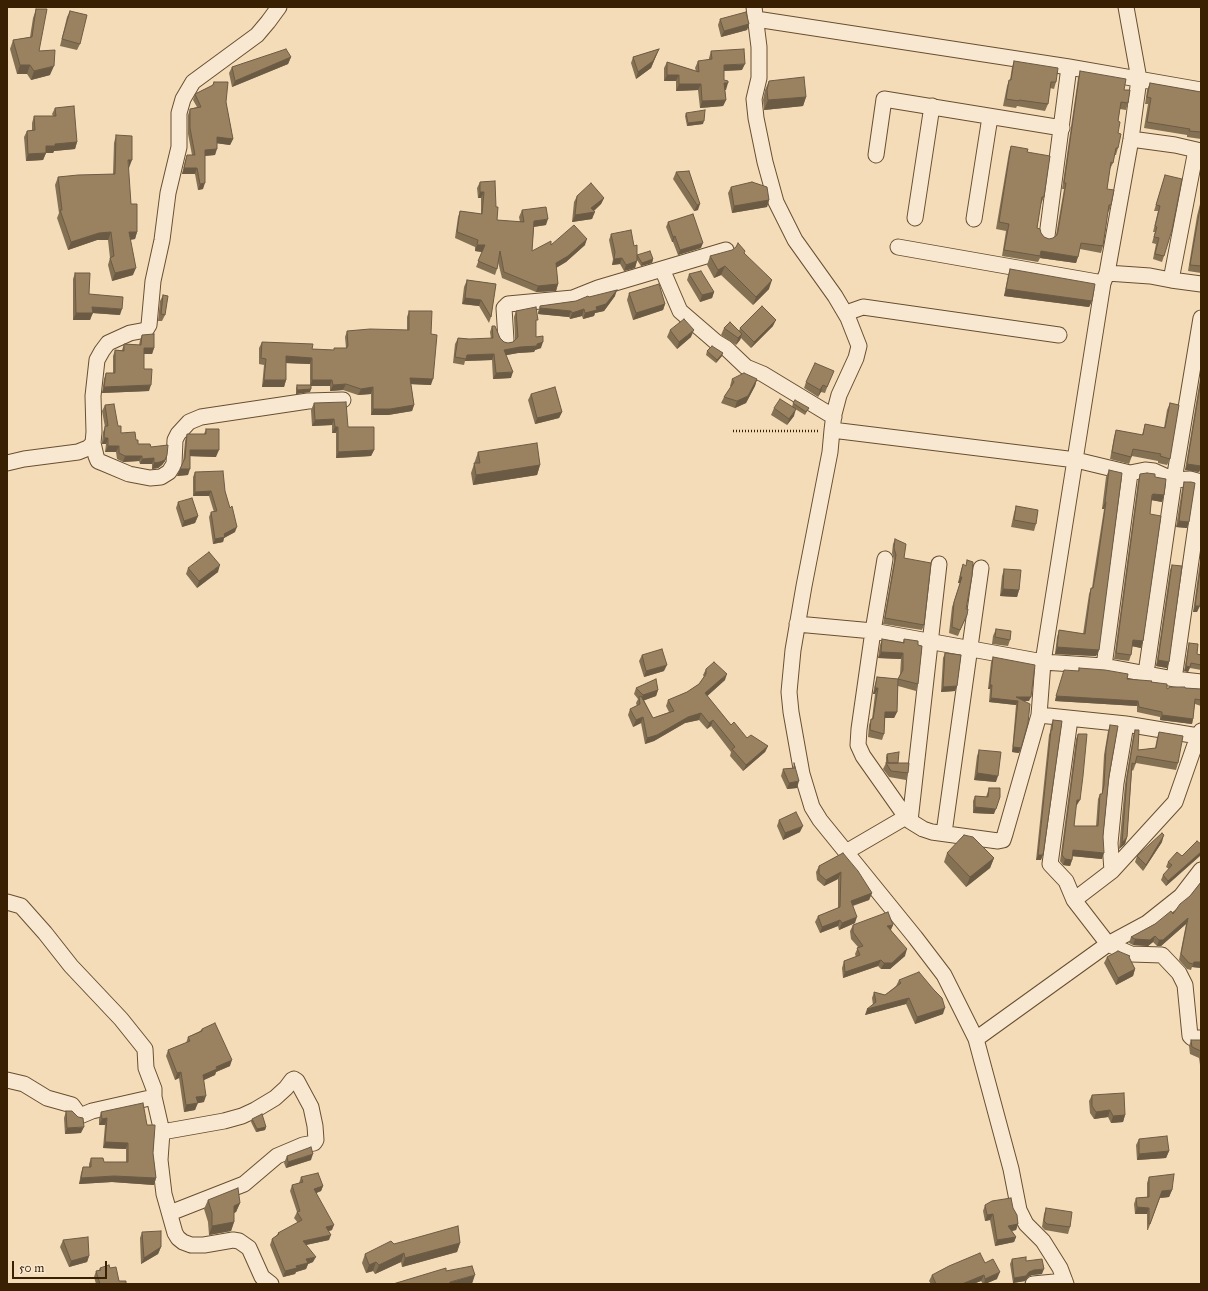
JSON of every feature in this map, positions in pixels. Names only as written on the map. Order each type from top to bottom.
[{"type":"street","points":[[279,7],[257,34],[193,82],[183,99],[179,113],[179,147],[168,193],[162,240],[153,281],[149,325],[146,330],[120,337],[108,344],[97,360],[93,396],[94,432],[92,444],[98,461],[129,474],[150,478],[161,477],[169,472],[174,464],[175,440],[178,434],[189,422],[201,417],[308,401],[343,400]]},
{"type":"street","points":[[884,559],[872,631],[858,745],[863,756],[908,819],[932,832],[998,841],[1003,840],[1039,715],[1043,662],[1105,278],[1131,138],[1139,79],[1126,7]]},
{"type":"street","points":[[1033,1284],[1065,1282],[1060,1268],[1043,1241],[1026,1224],[1019,1210],[1011,1169],[976,1039],[944,975],[820,820],[812,807],[802,774],[792,723],[789,692],[793,650],[830,452],[833,424],[839,395],[860,346],[846,314],[795,240],[776,202],[765,162],[754,100],[759,78],[759,47],[755,13],[1201,90]]},
{"type":"street","points":[[1047,236],[1069,67]]},
{"type":"street","points":[[876,155],[884,99],[1062,128]]},
{"type":"street","points":[[915,218],[932,106]]},
{"type":"street","points":[[974,218],[990,117]]},
{"type":"street","points":[[1131,138],[1176,145],[1199,151],[1171,280]]},
{"type":"street","points":[[898,247],[1105,278],[1150,276],[1201,284]]},
{"type":"street","points":[[506,340],[504,308],[508,304],[572,298],[598,288],[726,250]]},
{"type":"street","points":[[662,269],[680,311],[716,342],[726,348],[746,367],[763,374],[833,424],[1076,460],[1130,473],[1145,470],[1154,471],[1174,480],[1190,479],[1201,482]]},
{"type":"street","points":[[846,314],[863,306],[1059,335]]},
{"type":"street","points":[[1146,673],[1174,480],[1201,318]]},
{"type":"street","points":[[7,463],[24,459],[78,452],[88,448],[92,444]]},
{"type":"street","points":[[1104,666],[1130,473]]},
{"type":"street","points":[[1174,679],[1201,491]]},
{"type":"street","points":[[908,819],[931,641],[939,564]]},
{"type":"street","points":[[944,833],[981,568]]},
{"type":"street","points":[[798,624],[872,631],[1043,662],[1104,666],[1174,679],[1201,682]]},
{"type":"street","points":[[1039,715],[1126,724],[1199,734],[1175,802],[1112,871],[1074,900]]},
{"type":"street","points":[[1070,719],[1050,864],[1066,881],[1074,900],[1108,944],[1131,954],[1158,954],[1164,957],[1179,973],[1184,985],[1190,1036],[1192,1038],[1201,1038]]},
{"type":"street","points":[[1112,871],[1110,842],[1116,783],[1126,724]]},
{"type":"street","points":[[846,852],[908,819]]},
{"type":"street","points":[[976,1039],[1108,944],[1147,923],[1181,896],[1201,870]]},
{"type":"street","points":[[7,902],[21,906],[71,966],[121,1019],[145,1049],[146,1068],[154,1089],[154,1097],[162,1132],[160,1160],[164,1194],[175,1233],[178,1238],[183,1242],[204,1245],[239,1240],[249,1248],[262,1277],[271,1284]]},
{"type":"street","points":[[162,1132],[224,1121],[242,1116],[275,1098],[294,1079],[297,1081],[311,1107],[315,1126],[316,1140],[314,1143],[303,1144],[277,1156],[244,1184],[170,1213]]},
{"type":"street","points":[[7,1080],[24,1084],[47,1098],[72,1106],[80,1116],[92,1111],[154,1097]]},
{"type":"path","points":[[733,431],[810,432],[833,424]]},
{"type":"building","points":[[36,9],[47,9],[39,51],[55,50],[54,66],[34,71],[30,65],[20,65],[13,40],[32,37]]},
{"type":"building","points":[[70,11],[87,15],[80,44],[62,39]]},
{"type":"building","points":[[746,12],[749,24],[724,31],[720,19]]},
{"type":"building","points":[[286,49],[291,57],[235,81],[232,67]]},
{"type":"building","points":[[659,49],[653,61],[638,72],[633,57]]},
{"type":"building","points":[[744,49],[745,64],[724,65],[724,80],[728,81],[728,83],[724,83],[726,100],[702,101],[701,84],[679,84],[679,75],[667,75],[667,62],[699,72],[698,61],[712,59],[711,51]]},
{"type":"building","points":[[1014,61],[1058,68],[1056,82],[1051,82],[1048,104],[1006,99]]},
{"type":"building","points":[[1080,71],[1126,79],[1124,90],[1130,90],[1128,103],[1121,102],[1118,133],[1121,134],[1113,163],[1111,162],[1107,189],[1114,190],[1111,205],[1109,205],[1103,246],[1081,243],[1078,257],[1041,251],[1040,256],[1004,250],[1009,224],[999,222],[1011,146],[1028,149],[1027,152],[1050,156],[1044,197],[1042,197],[1037,228],[1040,229],[1044,237],[1049,239],[1057,235],[1066,183],[1064,183]]},
{"type":"building","points":[[804,77],[806,97],[768,100],[767,90],[769,81]]},
{"type":"building","points":[[214,82],[228,82],[226,102],[233,139],[217,137],[217,149],[205,150],[205,183],[200,184],[197,168],[184,168],[187,155],[195,155],[190,128],[190,109],[201,107],[195,94],[213,85]]},
{"type":"building","points":[[1150,83],[1201,92],[1201,132],[1189,131],[1190,129],[1147,122],[1151,98],[1147,97]]},
{"type":"building","points":[[74,106],[77,142],[46,146],[46,153],[28,154],[27,131],[35,130],[34,116],[56,116],[55,108]]},
{"type":"building","points":[[705,110],[704,121],[688,123],[686,113]]},
{"type":"building","points":[[116,135],[132,136],[132,160],[128,160],[131,204],[137,204],[137,232],[129,232],[136,268],[115,273],[110,258],[114,256],[111,232],[99,233],[71,242],[60,210],[62,210],[58,177],[115,174]]},
{"type":"building","points":[[689,171],[700,204],[697,205],[676,172]]},
{"type":"building","points":[[1165,175],[1182,179],[1172,230],[1164,256],[1155,254],[1159,238],[1154,237],[1160,206],[1156,205]]},
{"type":"building","points":[[495,181],[496,207],[498,207],[497,220],[524,222],[522,210],[546,207],[548,219],[534,221],[532,251],[551,241],[551,245],[574,225],[587,239],[568,256],[556,263],[558,284],[538,286],[504,272],[500,251],[497,269],[478,261],[485,245],[477,245],[478,240],[457,232],[460,211],[482,214],[484,192],[480,192],[480,182]]},
{"type":"building","points":[[752,182],[767,187],[769,200],[734,206],[731,187]]},
{"type":"building","points":[[591,183],[604,198],[591,208],[595,212],[575,215],[577,196]]},
{"type":"building","points":[[1201,203],[1201,266],[1190,265]]},
{"type":"building","points":[[693,214],[703,243],[680,250],[675,236],[673,237],[668,222]]},
{"type":"building","points":[[631,230],[634,246],[637,245],[637,261],[626,265],[622,258],[614,259],[615,252],[611,234]]},
{"type":"building","points":[[738,243],[745,251],[744,253],[772,280],[756,297],[725,266],[718,270],[710,256],[732,250]]},
{"type":"building","points":[[650,251],[653,259],[642,263],[637,255]]},
{"type":"building","points":[[1010,269],[1095,284],[1092,301],[1006,289]]},
{"type":"building","points":[[701,271],[714,292],[702,295],[689,274]]},
{"type":"building","points":[[75,273],[90,273],[89,294],[123,297],[122,309],[92,307],[93,313],[76,313]]},
{"type":"building","points":[[467,280],[496,284],[491,317],[481,300],[465,298]]},
{"type":"building","points":[[659,284],[665,304],[636,313],[629,293]]},
{"type":"building","points":[[617,290],[606,304],[596,307],[597,310],[585,313],[584,309],[572,313],[571,311],[540,308],[540,306],[576,301],[588,296]]},
{"type":"building","points":[[163,295],[168,296],[165,315],[161,314]]},
{"type":"building","points":[[762,306],[776,320],[754,342],[740,328]]},
{"type":"building","points":[[536,307],[538,320],[536,320],[536,337],[543,336],[543,342],[537,344],[537,346],[504,350],[513,372],[496,373],[494,354],[467,355],[466,359],[455,357],[458,338],[493,338],[492,326],[495,326],[500,338],[504,342],[513,342],[518,337],[516,311]]},
{"type":"building","points":[[409,311],[432,311],[431,334],[437,335],[433,379],[410,378],[414,405],[390,409],[373,409],[373,387],[361,389],[346,384],[333,385],[332,380],[312,380],[312,358],[286,356],[286,380],[264,380],[266,359],[261,358],[262,342],[313,344],[312,349],[334,350],[334,348],[347,348],[347,331],[370,329],[409,330]]},
{"type":"building","points":[[684,319],[694,330],[679,342],[670,330]]},
{"type":"building","points":[[730,322],[742,334],[738,338],[724,328]]},
{"type":"building","points":[[154,334],[154,348],[144,348],[144,369],[152,369],[151,385],[104,387],[106,373],[115,373],[115,350],[124,351],[124,344],[141,345],[142,335]]},
{"type":"building","points":[[712,346],[723,353],[717,360],[707,351]]},
{"type":"building","points":[[815,363],[834,371],[827,387],[823,385],[820,390],[806,382]]},
{"type":"building","points":[[744,373],[757,379],[748,396],[737,401],[724,397],[734,382],[732,379]]},
{"type":"building","points":[[1201,380],[1201,466],[1187,464]]},
{"type":"building","points":[[297,385],[311,385],[311,389],[297,390]]},
{"type":"building","points":[[555,387],[562,412],[537,418],[531,394]]},
{"type":"building","points":[[780,399],[796,409],[789,419],[774,408]]},
{"type":"building","points":[[795,400],[809,408],[806,412],[793,403]]},
{"type":"building","points":[[346,402],[348,427],[374,427],[374,450],[338,452],[338,427],[335,427],[334,419],[315,420],[314,403]]},
{"type":"building","points":[[1170,403],[1179,405],[1170,459],[1160,456],[1161,454],[1133,449],[1131,457],[1112,452],[1116,430],[1143,435],[1145,424],[1165,428]]},
{"type":"building","points":[[114,404],[118,426],[121,426],[121,433],[135,432],[138,444],[150,444],[151,447],[168,445],[165,460],[154,463],[154,458],[142,459],[142,456],[125,456],[119,453],[119,446],[108,446],[108,438],[104,437],[105,426],[108,426],[105,405]]},
{"type":"building","points":[[206,429],[219,429],[219,450],[190,450],[190,469],[180,469],[185,458],[187,434],[206,434]]},
{"type":"building","points":[[537,443],[540,465],[476,475],[474,463],[480,463],[478,452]]},
{"type":"building","points":[[1109,470],[1122,473],[1099,650],[1057,647],[1059,630],[1085,634],[1091,588],[1093,588],[1097,566]]},
{"type":"building","points":[[223,471],[225,491],[230,508],[232,506],[237,527],[224,534],[225,537],[215,539],[211,512],[217,511],[211,491],[195,492],[195,472]]},
{"type":"building","points":[[1140,474],[1155,474],[1155,477],[1166,479],[1164,495],[1152,495],[1150,514],[1161,516],[1143,641],[1133,640],[1131,655],[1116,653]]},
{"type":"building","points":[[1184,482],[1195,483],[1189,522],[1179,521]]},
{"type":"building","points":[[192,498],[198,516],[184,521],[178,502]]},
{"type":"building","points":[[1016,506],[1038,510],[1036,524],[1014,520]]},
{"type":"building","points":[[895,539],[906,544],[904,558],[931,563],[924,625],[885,618],[896,555],[894,548]]},
{"type":"building","points":[[209,552],[220,565],[199,581],[188,568]]},
{"type":"building","points":[[967,560],[973,562],[972,576],[966,609],[968,609],[967,615],[960,630],[952,627],[954,602],[962,577],[960,577],[963,564],[966,566]]},
{"type":"building","points":[[1201,564],[1200,606],[1195,606]]},
{"type":"building","points":[[1172,565],[1182,566],[1169,662],[1158,660]]},
{"type":"building","points":[[1004,569],[1021,570],[1019,590],[1003,589]]},
{"type":"building","points":[[996,629],[1011,631],[1010,640],[995,637]]},
{"type":"building","points":[[882,639],[904,643],[904,639],[918,641],[918,645],[922,646],[918,684],[898,679],[903,670],[903,653],[881,652]]},
{"type":"building","points":[[1189,643],[1198,644],[1197,654],[1201,655],[1201,665],[1191,663],[1190,667],[1186,666]]},
{"type":"building","points":[[662,649],[667,665],[646,671],[642,655]]},
{"type":"building","points":[[945,653],[961,655],[957,686],[943,687]]},
{"type":"building","points":[[993,657],[1035,665],[1031,697],[1016,697],[1030,704],[1028,723],[1021,748],[1013,747],[1018,701],[991,698],[992,685],[990,685]]},
{"type":"building","points":[[714,662],[727,674],[705,693],[731,725],[734,722],[747,738],[751,735],[768,746],[746,765],[732,749],[735,747],[713,720],[709,723],[701,713],[688,717],[657,735],[647,738],[643,717],[636,720],[630,709],[640,704],[639,697],[641,696],[653,718],[674,711],[668,700],[687,692],[699,684],[706,674],[706,669]]},
{"type":"building","points":[[1079,668],[1128,674],[1127,679],[1167,684],[1167,689],[1169,687],[1185,687],[1201,689],[1201,700],[1195,699],[1193,719],[1162,715],[1162,712],[1139,707],[1138,701],[1056,696],[1064,670],[1079,671]]},
{"type":"building","points":[[877,677],[898,679],[897,712],[885,712],[884,734],[870,730],[878,688],[875,688]]},
{"type":"building","points":[[656,679],[658,690],[643,695],[636,688]]},
{"type":"building","points":[[1053,720],[1062,721],[1043,855],[1038,855],[1051,730]]},
{"type":"building","points":[[1110,725],[1118,726],[1109,776],[1103,836],[1104,853],[1073,850],[1072,860],[1065,859],[1062,855],[1078,734],[1087,734],[1080,800],[1077,800],[1074,826],[1098,826],[1100,794],[1102,794],[1104,785],[1106,749]]},
{"type":"building","points":[[1135,730],[1139,730],[1138,750],[1156,748],[1159,732],[1183,736],[1178,763],[1137,756],[1135,764],[1132,763],[1127,837],[1122,843],[1127,778]]},
{"type":"building","points":[[979,750],[1001,752],[998,776],[977,773]]},
{"type":"building","points":[[899,752],[898,763],[888,763],[887,754]]},
{"type":"building","points":[[794,763],[799,781],[789,783],[783,769],[795,768]]},
{"type":"building","points":[[886,763],[909,763],[908,773],[891,771]]},
{"type":"building","points":[[989,788],[1000,788],[1000,797],[996,809],[975,807],[975,796],[988,797]]},
{"type":"building","points":[[796,812],[803,826],[785,833],[779,820]]},
{"type":"building","points":[[1162,833],[1164,835],[1146,865],[1137,856]]},
{"type":"building","points":[[964,835],[973,837],[994,858],[970,877],[947,853]]},
{"type":"building","points":[[1197,841],[1201,844],[1201,852],[1168,881],[1163,875],[1172,865],[1168,862],[1177,852],[1182,856]]},
{"type":"building","points":[[843,853],[858,871],[872,893],[851,901],[857,917],[842,923],[840,920],[822,927],[818,916],[840,907],[841,872],[826,880],[819,874],[819,866]]},
{"type":"building","points":[[1201,882],[1201,962],[1194,962],[1193,964],[1189,963],[1181,954],[1188,918],[1163,940],[1159,940],[1155,936],[1150,940],[1135,939],[1131,937],[1155,924],[1171,911],[1173,914],[1180,904],[1190,896]]},
{"type":"building","points":[[888,912],[893,925],[887,926],[907,949],[892,963],[884,963],[881,960],[845,972],[844,961],[860,955],[857,948],[863,946],[853,932],[853,925]]},
{"type":"building","points":[[1118,951],[1130,956],[1129,957],[1135,969],[1118,978],[1107,957]]},
{"type":"building","points":[[919,972],[942,998],[945,1008],[917,1017],[909,998],[867,1009],[876,1002],[874,992],[885,995],[901,983],[899,980]]},
{"type":"building","points":[[215,1023],[232,1060],[203,1075],[206,1096],[196,1097],[198,1103],[186,1105],[181,1072],[177,1073],[168,1050],[190,1041],[188,1037]]},
{"type":"building","points":[[1191,1040],[1201,1040],[1201,1051],[1192,1047]]},
{"type":"building","points":[[1124,1093],[1125,1115],[1113,1116],[1110,1110],[1096,1112],[1092,1106],[1092,1095]]},
{"type":"building","points":[[143,1103],[147,1125],[155,1125],[153,1153],[156,1178],[114,1176],[81,1178],[83,1167],[91,1167],[91,1158],[103,1158],[104,1162],[128,1162],[128,1143],[105,1142],[107,1118],[102,1119],[101,1112]]},
{"type":"building","points":[[66,1111],[72,1111],[78,1117],[83,1118],[84,1127],[67,1128]]},
{"type":"building","points":[[262,1114],[266,1127],[257,1129],[252,1119]]},
{"type":"building","points":[[1167,1136],[1169,1151],[1139,1154],[1139,1139]]},
{"type":"building","points":[[311,1147],[313,1154],[288,1162],[287,1156]]},
{"type":"building","points":[[318,1173],[323,1186],[314,1189],[334,1225],[326,1227],[331,1235],[303,1241],[316,1257],[306,1259],[308,1263],[285,1271],[272,1239],[279,1234],[278,1233],[302,1220],[297,1212],[300,1211],[292,1185],[303,1182],[301,1177]]},
{"type":"building","points":[[1174,1174],[1172,1190],[1162,1191],[1149,1224],[1149,1208],[1137,1207],[1136,1198],[1149,1197],[1149,1177]]},
{"type":"building","points":[[238,1188],[240,1203],[234,1206],[234,1222],[212,1226],[212,1213],[208,1200]]},
{"type":"building","points":[[1011,1198],[1013,1208],[1017,1215],[1018,1224],[1008,1226],[1016,1237],[997,1240],[993,1214],[987,1215],[985,1205],[992,1201]]},
{"type":"building","points":[[1046,1208],[1072,1212],[1070,1227],[1047,1224],[1044,1221]]},
{"type":"building","points":[[458,1226],[460,1243],[405,1258],[404,1253],[379,1265],[376,1262],[369,1265],[365,1254],[391,1241],[394,1244]]},
{"type":"building","points":[[161,1231],[161,1247],[144,1258],[142,1232]]},
{"type":"building","points":[[88,1237],[89,1256],[71,1261],[63,1240]]},
{"type":"building","points":[[980,1253],[985,1263],[993,1259],[1000,1272],[985,1279],[984,1275],[962,1284],[936,1284],[932,1275]]},
{"type":"building","points":[[1026,1257],[1026,1261],[1042,1259],[1044,1269],[1034,1270],[1029,1272],[1026,1276],[1014,1278],[1012,1259]]},
{"type":"building","points":[[109,1265],[110,1268],[116,1267],[119,1281],[126,1281],[126,1284],[100,1284],[96,1271]]},
{"type":"building","points":[[472,1266],[475,1275],[450,1282],[448,1284],[393,1284],[446,1268],[446,1271]]}]
